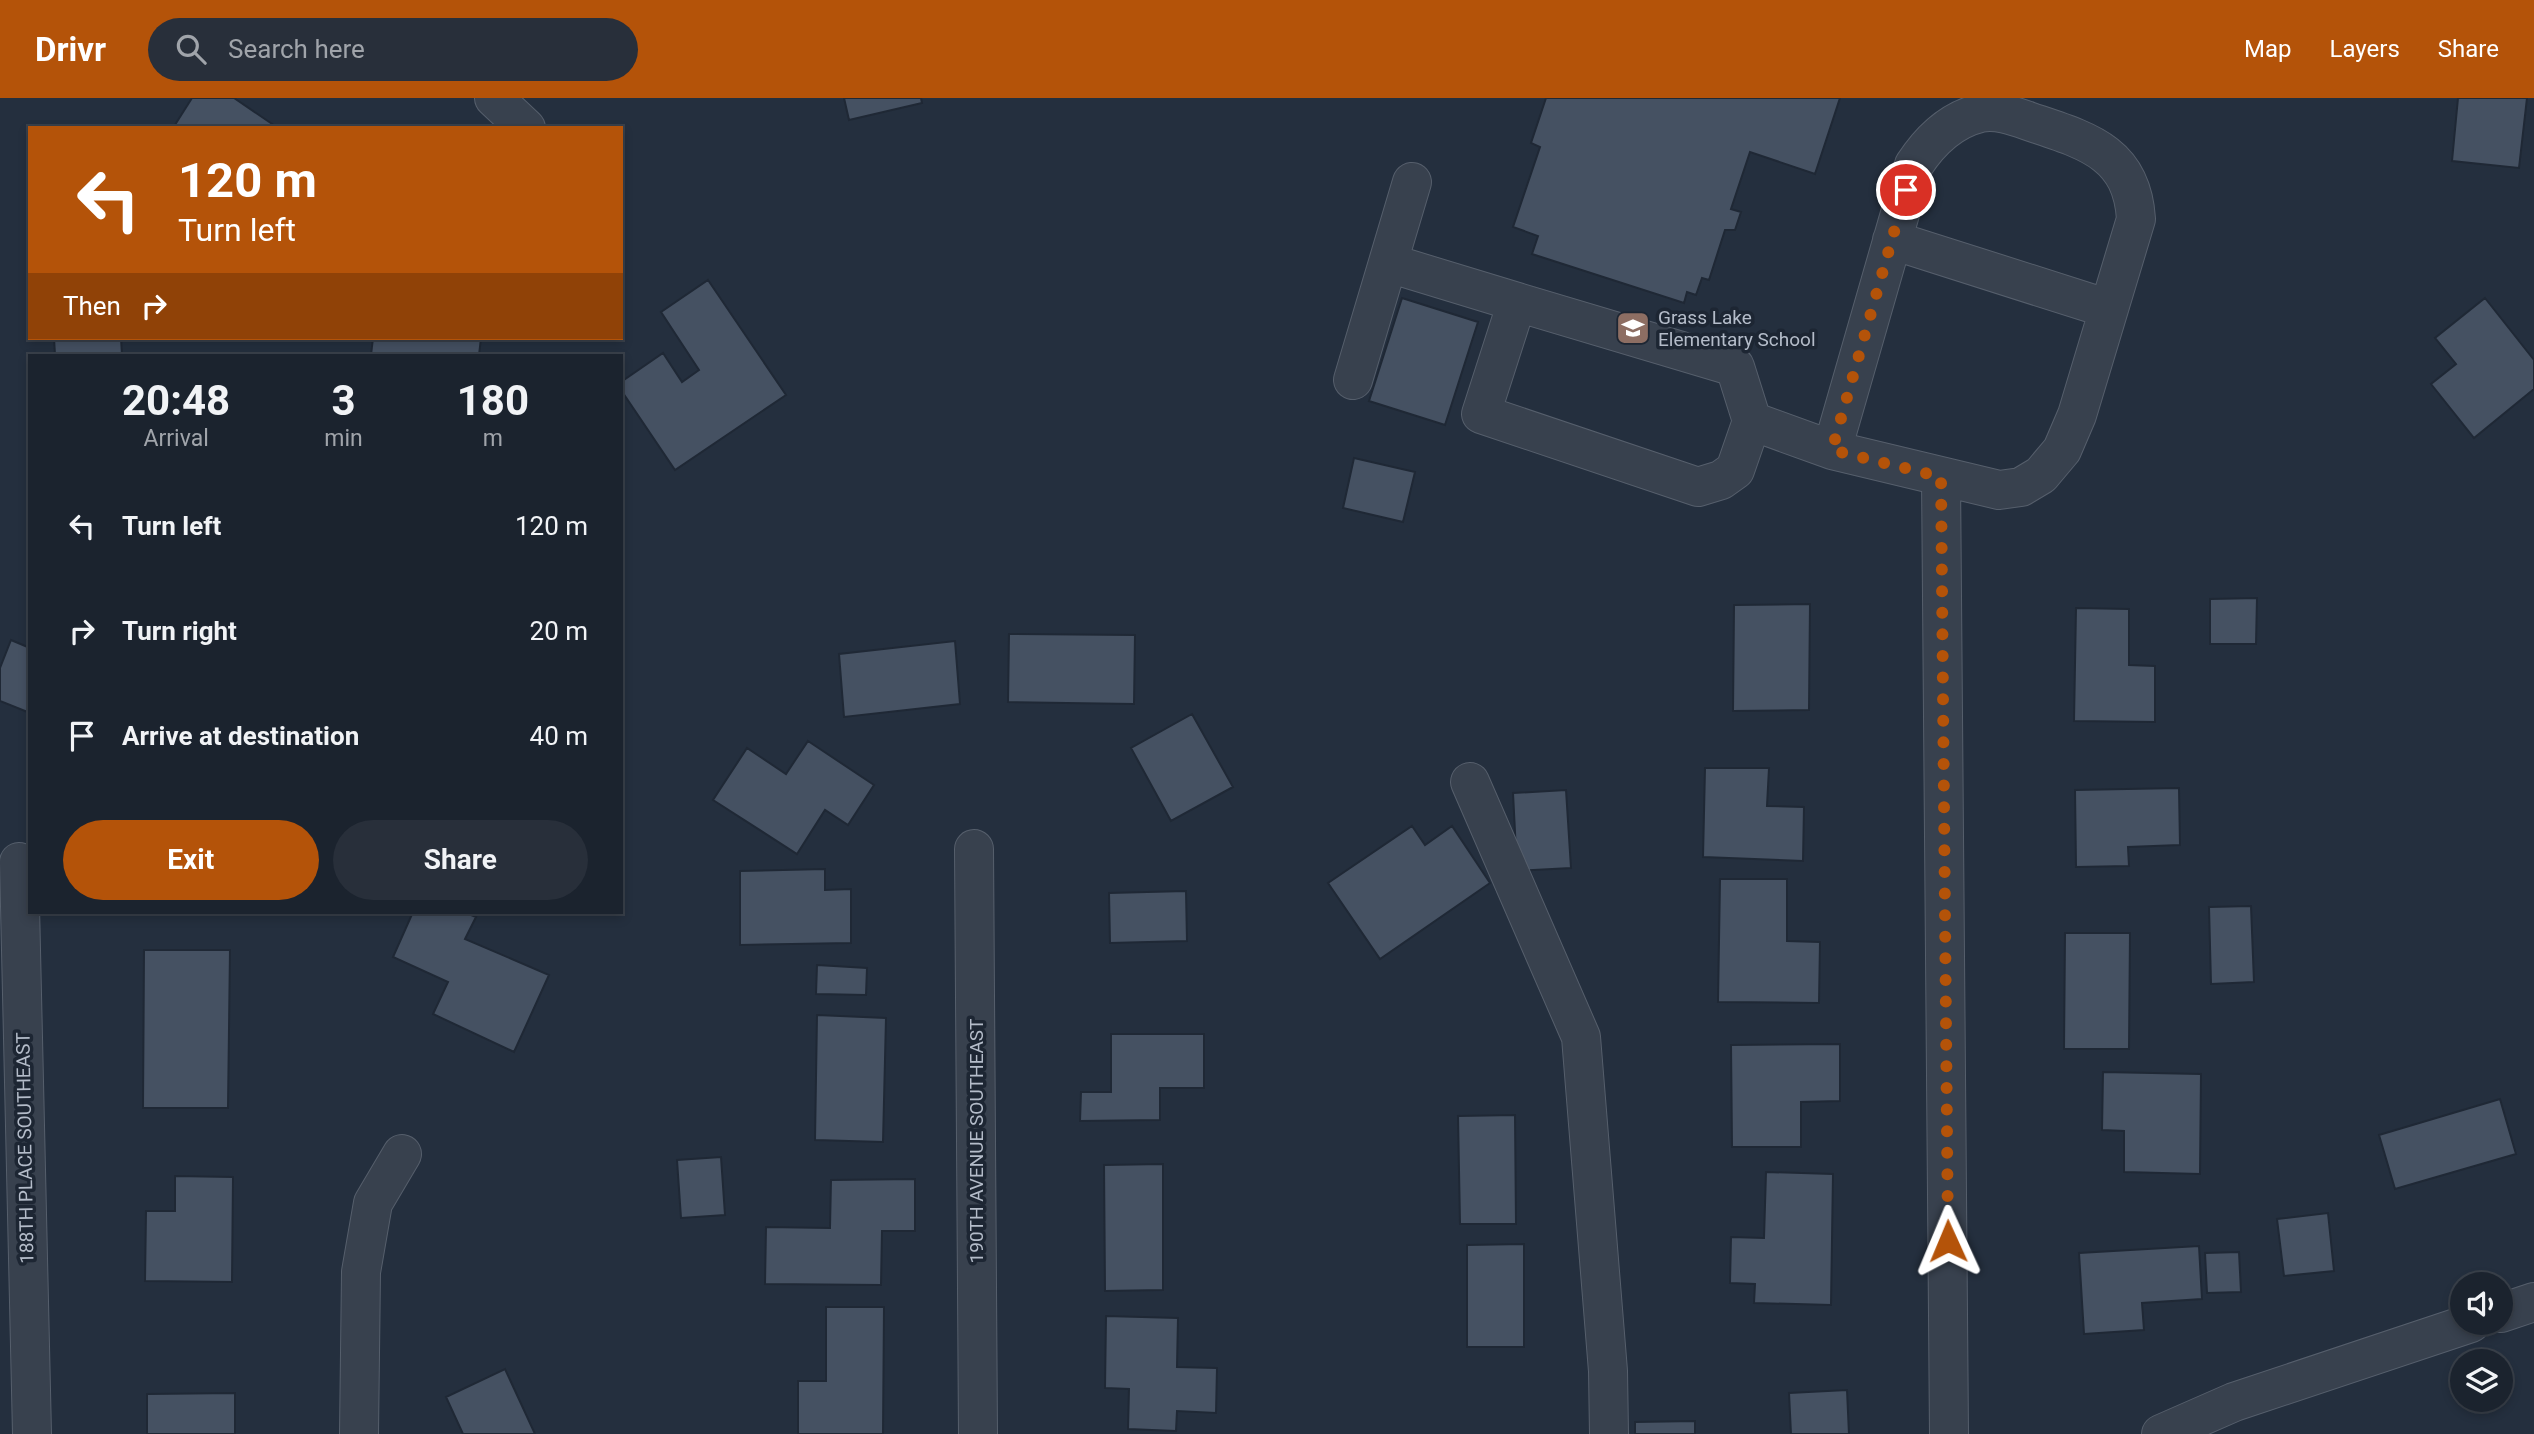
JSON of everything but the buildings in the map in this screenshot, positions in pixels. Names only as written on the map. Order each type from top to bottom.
[{"type":"street","points":[[494,98],[524,126]]},
{"type":"street","points":[[1752,421],[1832,450],[1999,490],[2021,488],[2041,475],[2062,450],[2077,415],[2136,219],[2134,196],[2121,169],[2100,148],[2007,113],[1980,113],[1950,126],[1925,148],[1914,165],[1832,450]]},
{"type":"street","points":[[1353,380],[1412,182]]},
{"type":"street","points":[[1892,240],[2109,309]]},
{"type":"street","points":[[1389,263],[1735,367],[1752,421],[1735,470],[1721,480],[1698,488],[1481,414],[1517,302]]},
{"type":"street","points":[[1941,477],[1949,1434]]},
{"type":"street","points":[[1471,782],[1581,1037],[1608,1371],[1609,1434]]},
{"type":"street","name":"190TH AVENUE SOUTHEAST","points":[[974,849],[978,1434]]},
{"type":"street","name":"188TH PLACE SOUTHEAST","points":[[19,862],[32,1434]]},
{"type":"street","points":[[359,1434],[361,1272],[373,1203],[402,1154]]},
{"type":"street","points":[[2513,1309],[2534,1302]]},
{"type":"street","points":[[2161,1434],[2235,1418],[2450,1331]]},
{"type":"place","name":"Grass Lake Elementary School","points":[[1633,328]]},
{"type":"route","points":[[1906,190],[1832,450],[1941,477],[1948,1241]]}]
